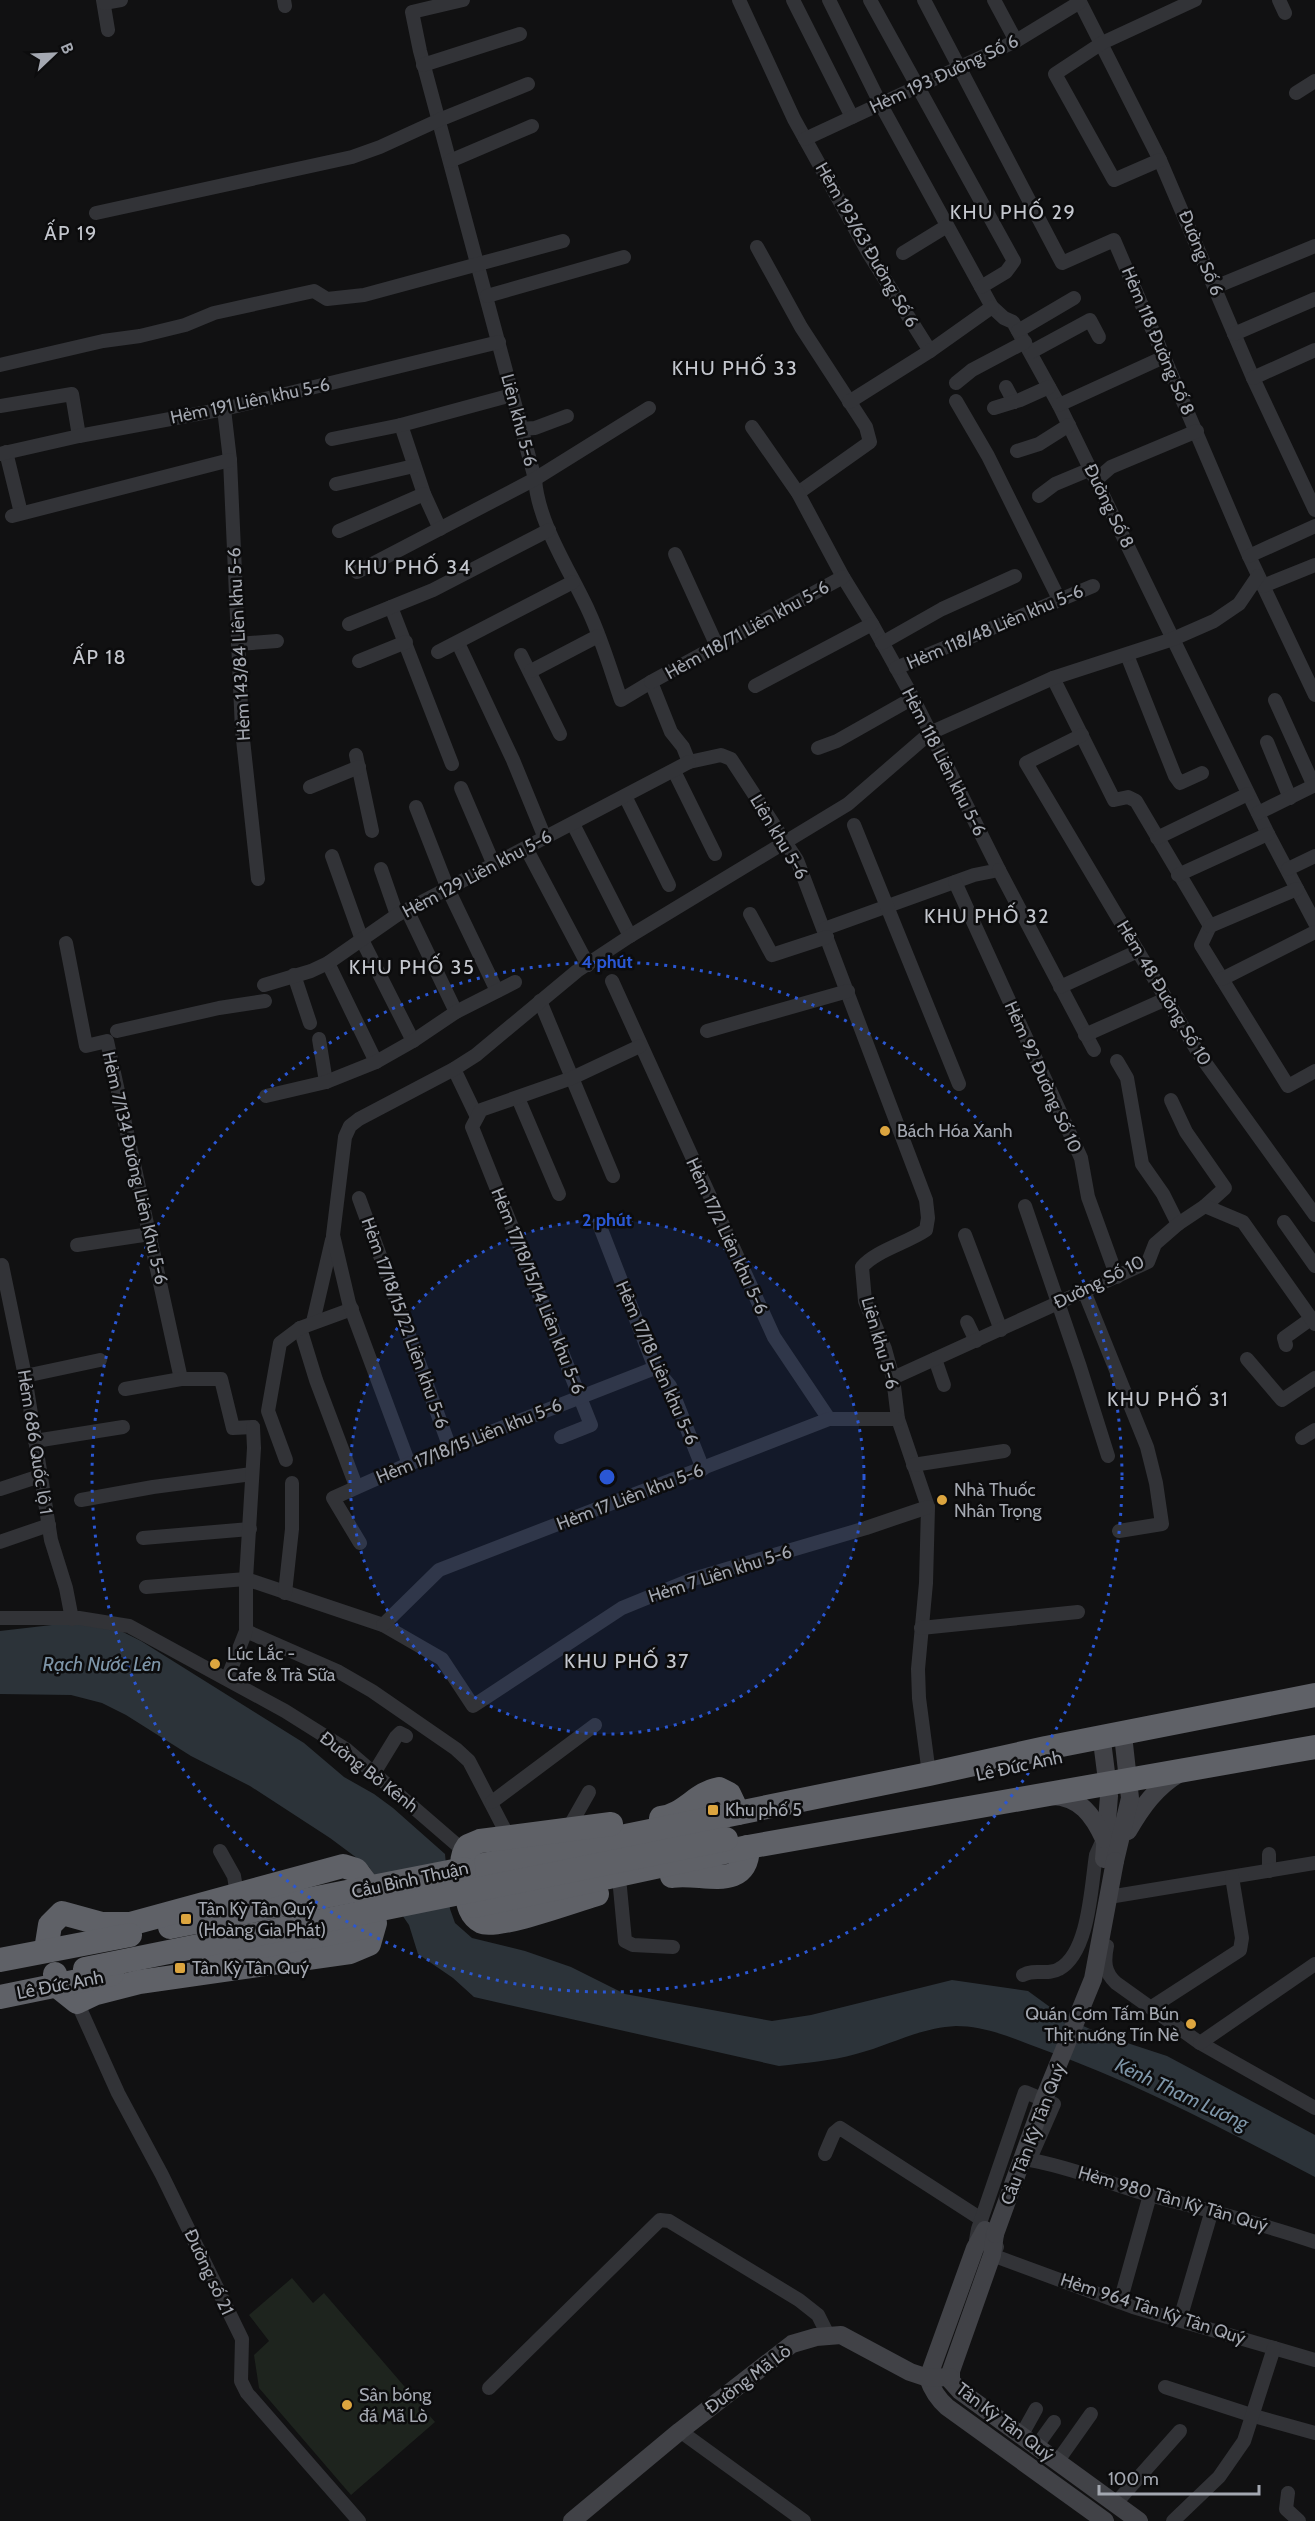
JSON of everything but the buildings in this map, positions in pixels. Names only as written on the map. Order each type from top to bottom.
[{"type":"highway","name":"Lê Đức Anh","points":[[734,1831],[1046,1748],[1315,1695]]},
{"type":"highway","name":"Lê Đức Anh","points":[[929,1779],[1315,1706]]},
{"type":"highway","name":"Lê Đức Anh","points":[[734,1831],[1038,1792],[1118,1777],[1315,1730]]},
{"type":"highway","name":"Lê Đức Anh","points":[[1118,1777],[1181,1772],[1315,1747]]},
{"type":"highway","points":[[718,1789],[729,1794],[734,1831],[745,1865],[736,1875],[723,1877],[676,1875],[620,1888],[502,1923],[484,1923],[474,1916],[468,1905],[462,1866],[464,1851],[472,1843],[508,1836],[668,1817],[682,1812],[704,1793],[718,1789]]},
{"type":"highway","name":"Cầu Bình Thuận","points":[[46,1950],[362,1889],[734,1831]]},
{"type":"highway","name":"Cầu Bình Thuận","points":[[121,1972],[370,1926],[734,1831]]},
{"type":"highway","name":"Cầu Bình Thuận","points":[[84,1962],[734,1831]]},
{"type":"highway","points":[[46,1950],[50,1925],[62,1913],[69,1913],[102,1924],[130,1924],[282,1884],[334,1867],[356,1870],[365,1882],[374,1915],[372,1939],[363,1948],[350,1952],[139,1982],[96,1993],[76,2002],[56,1980]]},
{"type":"highway","name":"Lê Đức Anh","points":[[0,1960],[46,1950]]},
{"type":"highway","name":"Lê Đức Anh","points":[[0,1970],[84,1962]]},
{"type":"highway","name":"Lê Đức Anh","points":[[0,1997],[56,1980],[84,1962]]},
{"type":"highway","name":"Lê Đức Anh","points":[[0,1983],[56,1980],[121,1972]]},
{"type":"main road","points":[[1112,1841],[1129,1803],[1118,1777],[1113,1746]]},
{"type":"main road","points":[[1112,1841],[1158,1788],[1181,1772]]},
{"type":"main road","points":[[1038,1792],[1075,1801],[1112,1841]]},
{"type":"main road","name":"Cầu Tân Kỳ Tân Quý","points":[[987,2228],[1034,2095],[1079,1985],[1112,1841]]},
{"type":"main road","name":"Tân Kỳ Tân Quý","points":[[987,2228],[975,2248],[928,2378],[933,2392],[947,2407],[1105,2521]]},
{"type":"main road","name":"Tân Kỳ Tân Quý","points":[[987,2228],[992,2255],[950,2378],[960,2391],[1139,2521]]},
{"type":"main road","name":"Đường Mã Lò","points":[[581,2519],[680,2431],[792,2344],[828,2335],[841,2335],[899,2366],[928,2378],[950,2378]]},
{"type":"street","points":[[108,30],[103,2],[121,0]]},
{"type":"street","name":"Liên khu 5-6","points":[[463,0],[412,12],[423,65],[535,479],[535,490],[549,530],[598,636],[621,700],[651,682]]},
{"type":"street","name":"Hẻm 193/63 Đường Số 6","points":[[739,0],[805,139],[869,254],[930,351]]},
{"type":"street","points":[[794,0],[852,117]]},
{"type":"street","name":"Đường Số 8","points":[[829,0],[881,105],[992,307],[1004,318],[1013,322],[1059,405],[1268,834],[1305,895],[1315,923]]},
{"type":"street","points":[[870,0],[1014,261],[1006,272],[981,287]]},
{"type":"street","points":[[924,0],[958,69]]},
{"type":"street","points":[[994,0],[1016,41]]},
{"type":"street","points":[[1160,160],[1114,180],[1055,74],[1102,43],[1195,0]]},
{"type":"street","points":[[1279,0],[1284,14]]},
{"type":"street","name":"Hẻm 193 Đường Số 6","points":[[805,139],[1016,41],[1079,1]]},
{"type":"street","name":"Đường Số 6","points":[[1079,1],[1160,160],[1253,378],[1315,510]]},
{"type":"street","points":[[423,65],[520,34]]},
{"type":"street","name":"Hẻm 118 Đường Số 8","points":[[958,69],[1062,263],[1114,240],[1249,556],[1315,695]]},
{"type":"street","points":[[1296,93],[1315,81]]},
{"type":"street","points":[[96,213],[352,157],[528,84]]},
{"type":"street","points":[[450,161],[532,126]]},
{"type":"street","points":[[903,253],[947,226]]},
{"type":"street","points":[[0,365],[104,341],[140,336],[185,325],[214,313],[314,291],[327,298],[364,295],[563,241]]},
{"type":"street","points":[[1215,287],[1315,246]]},
{"type":"street","points":[[757,247],[801,327],[866,427],[870,442],[798,493]]},
{"type":"street","points":[[487,296],[624,256]]},
{"type":"street","points":[[1025,342],[1074,298]]},
{"type":"street","points":[[1234,334],[1315,299]]},
{"type":"street","points":[[849,402],[930,351],[992,307]]},
{"type":"street","points":[[956,383],[972,370],[1025,342],[1090,320],[1099,337]]},
{"type":"street","name":"Hẻm 191 Liên khu 5-6","points":[[3,453],[79,436],[224,409],[499,342]]},
{"type":"street","points":[[1253,378],[1315,350]]},
{"type":"street","points":[[1059,405],[1164,357]]},
{"type":"street","points":[[1006,387],[1014,402]]},
{"type":"street","points":[[994,408],[1049,387]]},
{"type":"street","points":[[0,406],[72,394],[79,436]]},
{"type":"street","points":[[332,439],[401,425],[512,395]]},
{"type":"street","points":[[956,402],[988,456],[1059,599]]},
{"type":"street","points":[[357,572],[535,479],[649,408]]},
{"type":"street","name":"Hẻm 143/84 Liên khu 5-6","points":[[224,409],[230,460],[242,730],[258,879]]},
{"type":"street","points":[[521,429],[535,428],[567,416]]},
{"type":"street","points":[[401,425],[424,494],[440,529]]},
{"type":"street","points":[[1017,451],[1040,444],[1069,425]]},
{"type":"street","name":"Hẻm 118 Liên khu 5-6","points":[[752,427],[798,493],[843,577],[913,698],[999,870],[1094,1050]]},
{"type":"street","points":[[1039,496],[1055,484],[1094,474],[1197,431]]},
{"type":"street","points":[[3,453],[16,514],[230,460]]},
{"type":"street","points":[[336,484],[414,466]]},
{"type":"street","points":[[339,531],[424,494]]},
{"type":"street","points":[[1249,556],[1315,526]]},
{"type":"street","points":[[349,624],[433,590],[549,530]]},
{"type":"street","points":[[675,554],[717,646]]},
{"type":"street","points":[[356,1486],[316,1380],[307,1325],[333,1235],[345,1137],[350,1126],[476,1055],[540,1001],[630,936],[786,843],[861,795],[930,733],[1053,678],[1173,639],[1227,614],[1261,581],[1315,565]]},
{"type":"street","points":[[882,643],[942,609],[1016,576]]},
{"type":"street","name":"Hẻm 118/71 Liên khu 5-6","points":[[651,682],[843,577]]},
{"type":"street","points":[[438,652],[573,582]]},
{"type":"street","name":"Hẻm 118/48 Liên khu 5-6","points":[[896,668],[1093,586]]},
{"type":"street","points":[[391,607],[452,764]]},
{"type":"street","points":[[755,686],[872,624]]},
{"type":"street","points":[[531,671],[598,636]]},
{"type":"street","points":[[238,645],[277,641]]},
{"type":"street","points":[[359,661],[406,642]]},
{"type":"street","points":[[458,643],[513,759],[545,838]]},
{"type":"street","points":[[521,655],[531,671],[560,734]]},
{"type":"street","points":[[1127,655],[1175,776],[1180,783],[1202,773]]},
{"type":"street","points":[[1053,678],[1114,800],[1128,797],[1136,801],[1210,926]]},
{"type":"street","points":[[651,682],[671,732],[683,747],[689,762]]},
{"type":"street","points":[[818,748],[837,741],[913,698]]},
{"type":"street","points":[[1258,813],[1315,785],[1275,699]]},
{"type":"street","name":"Hẻm 48 Đường Số 10","points":[[1082,735],[1026,763],[1199,1054],[1315,1215]]},
{"type":"street","points":[[1267,742],[1290,798]]},
{"type":"street","name":"Liên khu 5-6","points":[[689,762],[721,755],[731,759],[797,860],[926,1200],[928,1218],[926,1230],[912,1240],[868,1260],[862,1267],[865,1301],[885,1349],[893,1378],[898,1419],[928,1507],[926,1583],[918,1669],[918,1698],[929,1779]]},
{"type":"street","points":[[310,788],[357,761],[372,831]]},
{"type":"street","name":"Hẻm 129 Liên khu 5-6","points":[[264,985],[328,963],[402,913],[689,762]]},
{"type":"street","points":[[674,771],[715,854]]},
{"type":"street","points":[[461,788],[494,865]]},
{"type":"street","points":[[1157,838],[1248,794]]},
{"type":"street","points":[[625,796],[669,885]]},
{"type":"street","points":[[416,807],[448,889],[497,991]]},
{"type":"street","points":[[573,824],[630,936]]},
{"type":"street","points":[[854,825],[959,1084]]},
{"type":"street","points":[[1178,874],[1268,834]]},
{"type":"street","points":[[526,848],[588,965]]},
{"type":"street","points":[[332,856],[362,940],[414,1041]]},
{"type":"street","points":[[1288,869],[1315,856]]},
{"type":"street","points":[[381,869],[402,913],[456,1012]]},
{"type":"street","points":[[750,914],[772,955],[888,906],[955,882],[999,870]]},
{"type":"street","name":"Hẻm 92 Đường Số 10","points":[[955,882],[1081,1158],[1088,1197],[1116,1277]]},
{"type":"street","points":[[1305,895],[1210,926],[1204,934],[1201,945],[1288,1086],[1315,1071]]},
{"type":"street","points":[[1222,979],[1315,932]]},
{"type":"street","name":"Hẻm 7/134 Đường Liên Khu 5-6","points":[[66,944],[86,1046],[107,1041],[181,1379]]},
{"type":"street","points":[[1060,987],[1138,951]]},
{"type":"street","points":[[328,963],[376,1062]]},
{"type":"street","points":[[294,975],[310,1023]]},
{"type":"street","name":"Hẻm 17/2 Liên khu 5-6","points":[[612,981],[774,1337],[828,1419]]},
{"type":"street","points":[[266,1095],[326,1082],[376,1062],[414,1041],[456,1012],[515,982]]},
{"type":"street","points":[[707,1031],[848,991]]},
{"type":"street","points":[[1085,1035],[1166,999]]},
{"type":"street","points":[[117,1031],[219,1008],[265,1001]]},
{"type":"street","points":[[540,1001],[613,1176]]},
{"type":"street","points":[[319,1039],[326,1082]]},
{"type":"street","points":[[475,1122],[481,1110],[572,1078],[640,1046]]},
{"type":"street","points":[[1117,1061],[1127,1078],[1142,1164],[1178,1224]]},
{"type":"street","name":"Hẻm 17/18/15/14 Liên khu 5-6","points":[[454,1069],[591,1425],[561,1437]]},
{"type":"street","points":[[518,1098],[559,1194]]},
{"type":"street","name":"Đường Số 10","points":[[893,1378],[1148,1262],[1155,1244],[1225,1188],[1186,1132],[1171,1100]]},
{"type":"street","name":"Hẻm 17/18/15/22 Liên khu 5-6","points":[[359,1198],[450,1448]]},
{"type":"street","points":[[1025,1206],[1059,1302],[1108,1456]]},
{"type":"street","points":[[1205,1206],[1243,1222],[1313,1318],[1284,1338],[1286,1345]]},
{"type":"street","points":[[1284,1222],[1315,1266]]},
{"type":"street","name":"Hẻm 17/18 Liên khu 5-6","points":[[599,1224],[655,1368],[670,1386],[703,1469]]},
{"type":"street","points":[[78,1245],[150,1234]]},
{"type":"street","points":[[965,1234],[1001,1330]]},
{"type":"street","points":[[333,1235],[352,1309],[410,1464]]},
{"type":"street","name":"Hẻm 686 Quốc lộ 1","points":[[2,1265],[25,1376],[49,1525],[72,1619]]},
{"type":"street","points":[[1084,1291],[1147,1447],[1156,1483],[1162,1524],[1119,1531]]},
{"type":"street","points":[[286,1460],[268,1411],[280,1343],[307,1325],[352,1309]]},
{"type":"street","points":[[968,1322],[976,1341]]},
{"type":"street","points":[[935,1359],[944,1385]]},
{"type":"street","points":[[1247,1359],[1282,1400],[1315,1378]]},
{"type":"street","points":[[25,1376],[100,1360]]},
{"type":"street","name":"Hẻm 17/18/15 Liên khu 5-6","points":[[360,1543],[333,1498],[410,1464],[655,1368]]},
{"type":"street","points":[[125,1389],[181,1379],[221,1379],[233,1428],[253,1427],[268,1411]]},
{"type":"street","name":"Hẻm 17 Liên khu 5-6","points":[[383,1625],[438,1570],[828,1419],[898,1419]]},
{"type":"street","points":[[35,1441],[123,1427]]},
{"type":"street","points":[[227,1679],[246,1631],[253,1427]]},
{"type":"street","points":[[1302,1438],[1315,1430]]},
{"type":"street","points":[[912,1465],[1004,1451]]},
{"type":"street","points":[[81,1500],[153,1487],[252,1474]]},
{"type":"street","points":[[0,1489],[40,1476]]},
{"type":"street","points":[[285,1593],[292,1529],[292,1483]]},
{"type":"street","name":"Hẻm 7 Liên khu 5-6","points":[[146,1587],[246,1579],[383,1625],[442,1659],[473,1706],[622,1608],[693,1579],[928,1507]]},
{"type":"street","points":[[0,1542],[49,1525]]},
{"type":"street","points":[[143,1538],[250,1529]]},
{"type":"street","points":[[921,1628],[1078,1612]]},
{"type":"street","name":"Đường Bờ Kênh","points":[[0,1618],[72,1619],[79,1617],[129,1626],[285,1711],[347,1750],[464,1851]]},
{"type":"street","points":[[246,1631],[339,1672],[372,1691],[456,1749],[469,1761],[508,1836]]},
{"type":"street","points":[[492,1802],[596,1725]]},
{"type":"street","points":[[374,1773],[396,1737],[400,1733],[406,1736]]},
{"type":"street","points":[[568,1829],[589,1792]]},
{"type":"street","points":[[1023,1975],[1031,1971],[1055,1971],[1066,1965],[1078,1949],[1096,1855],[1112,1841],[1121,1860],[1105,1960],[1112,1980],[1200,2043],[1315,2108]]},
{"type":"street","points":[[220,1851],[234,1876],[237,1894]]},
{"type":"street","points":[[1269,1854],[1269,1870]]},
{"type":"street","points":[[1115,1896],[1315,1863]]},
{"type":"street","points":[[1150,2006],[1240,1950],[1242,1938],[1232,1877]]},
{"type":"street","points":[[620,1888],[625,1941],[633,1945],[673,1947]]},
{"type":"street","points":[[1200,2043],[1315,1964]]},
{"type":"street","name":"Đường số 21","points":[[76,2002],[118,2093],[157,2166],[242,2339],[241,2381],[247,2393],[359,2521]]},
{"type":"street","name":"Tân Kỳ Tân Quý","points":[[987,2228],[1015,2119],[1025,2092],[1054,2104],[1030,2160],[1003,2237],[992,2255]]},
{"type":"street","points":[[825,2154],[834,2133],[840,2128],[987,2228]]},
{"type":"street","name":"Hẻm 980 Tân Kỳ Tân Quý","points":[[1030,2160],[1052,2164],[1150,2195],[1212,2210],[1315,2242]]},
{"type":"street","points":[[1120,2302],[1150,2195]]},
{"type":"street","points":[[1180,2319],[1212,2210]]},
{"type":"street","points":[[489,2388],[660,2220],[669,2221],[799,2300],[818,2315],[828,2335]]},
{"type":"street","name":"Hẻm 964 Tân Kỳ Tân Quý","points":[[992,2255],[1120,2302],[1315,2360]]},
{"type":"street","points":[[1173,2521],[1219,2477],[1244,2441],[1254,2416],[1274,2348]]},
{"type":"street","points":[[1165,2387],[1315,2433]]},
{"type":"street","points":[[1021,2436],[1036,2409]]},
{"type":"street","points":[[1057,2462],[1091,2414]]},
{"type":"street","points":[[1036,2446],[1054,2422]]},
{"type":"street","points":[[680,2431],[804,2521]]},
{"type":"street","points":[[1115,2504],[1180,2431]]},
{"type":"street","points":[[1288,2493],[1286,2509],[1299,2521]]},
{"type":"shaded area","name":"Sân bóng đá Mã Lò","points":[[292,2278],[313,2303],[324,2293],[435,2422],[351,2495],[259,2388],[254,2355],[269,2341],[249,2315]]},
{"type":"water","points":[[69,1623],[115,1628],[141,1641],[304,1743],[344,1777],[393,1808],[445,1854],[450,1909],[455,1923],[472,1938],[525,1951],[571,1967],[625,1994],[772,2021],[811,2015],[952,1980],[1028,1991],[1065,2018],[1106,2036],[1167,2056],[1315,2135],[1315,2177],[1110,2076],[988,2030],[956,2026],[942,2027],[847,2056],[779,2066],[474,1997],[453,1978],[418,1954],[409,1925],[369,1867],[330,1838],[250,1786],[191,1756],[126,1715],[102,1703],[71,1695],[0,1694],[0,1631]]},
{"type":"place","name":"Bách Hóa Xanh","points":[[885,1131]]},
{"type":"place","name":"Nhà Thuốc Nhân Trọng","points":[[942,1500]]},
{"type":"place","name":"Lúc Lắc - Cafe & Trà Sữa","points":[[215,1664]]},
{"type":"place","name":"Khu phố 5","points":[[713,1810]]},
{"type":"place","name":"Tân Kỳ Tân Quý (Hoàng Gia Phát)","points":[[186,1919]]},
{"type":"place","name":"Tân Kỳ Tân Quý","points":[[180,1968]]},
{"type":"place","name":"Quán Cơm Tấm Bún Thịt nướng Tín Nè","points":[[1191,2024]]},
{"type":"place","name":"Sân bóng đá Mã Lò","points":[[347,2405]]},
{"type":"district","name":"KHU PHỐ 29","points":[[1013,212]]},
{"type":"district","name":"ẤP 19","points":[[71,233]]},
{"type":"district","name":"KHU PHỐ 33","points":[[735,368]]},
{"type":"district","name":"KHU PHỐ 34","points":[[408,567]]},
{"type":"district","name":"ẤP 18","points":[[100,657]]},
{"type":"district","name":"KHU PHỐ 32","points":[[987,916]]},
{"type":"district","name":"KHU PHỐ 35","points":[[412,967]]},
{"type":"district","name":"KHU PHỐ 31","points":[[1168,1399]]},
{"type":"district","name":"KHU PHỐ 37","points":[[627,1661]]},
{"type":"water label","name":"Rạch Nước Lên","points":[[102,1664]]},
{"type":"water label","name":"Kênh Tham Lương","points":[[1182,2094]]}]
